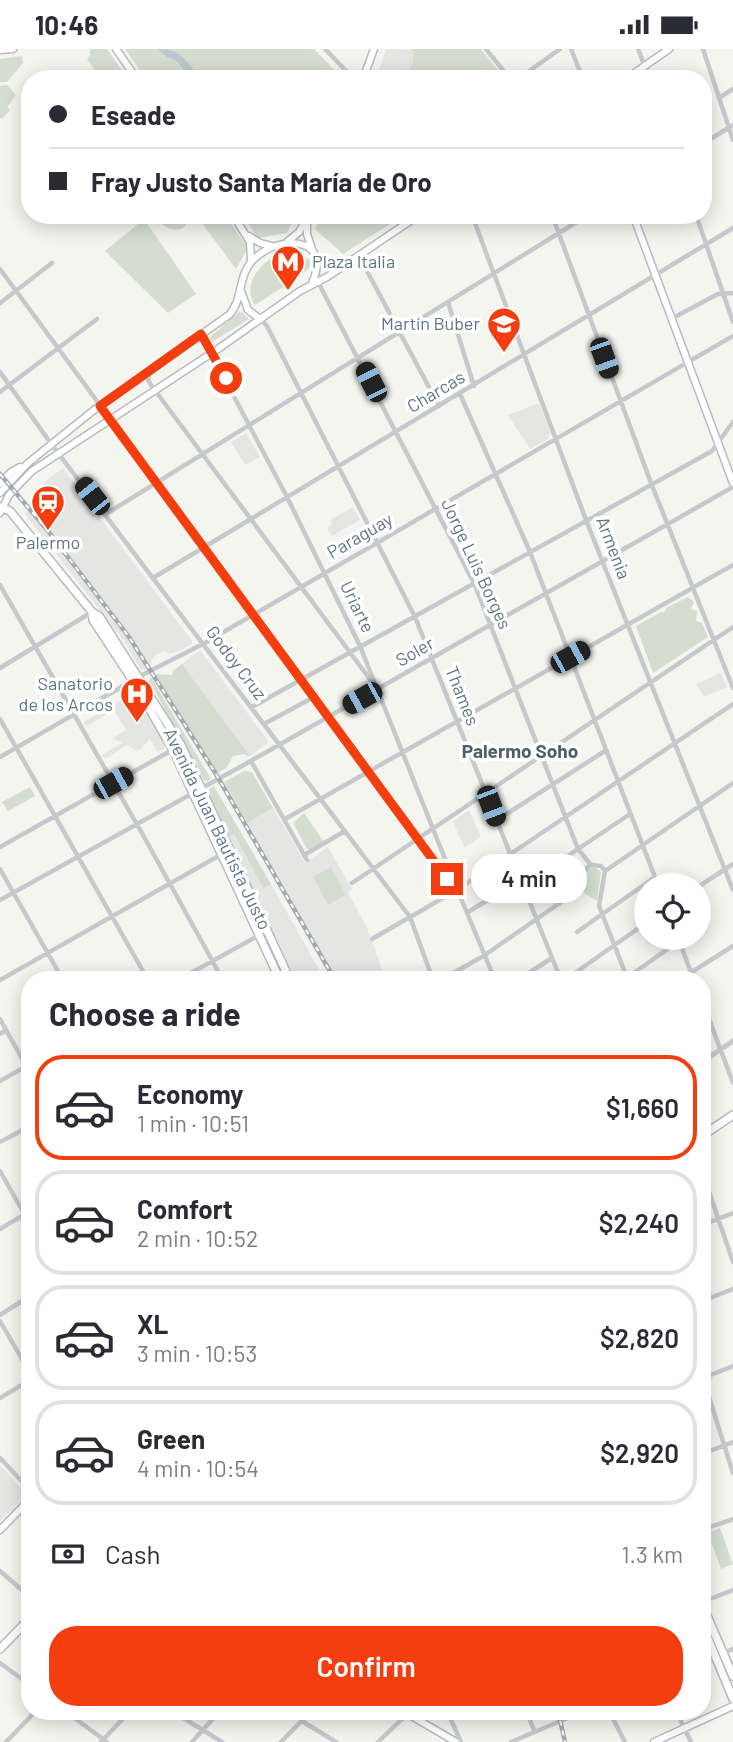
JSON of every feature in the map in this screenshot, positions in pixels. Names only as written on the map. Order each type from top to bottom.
[{"type":"main road","points":[[0,50],[13,49]]},
{"type":"main road","points":[[116,49],[131,70]]},
{"type":"main road","points":[[366,70],[374,49]]},
{"type":"main road","points":[[639,70],[669,49]]},
{"type":"main road","points":[[0,484],[11,472],[28,463],[100,406],[232,312],[251,261],[251,246],[239,224]]},
{"type":"main road","points":[[251,261],[272,246],[285,243],[296,236],[304,224]]},
{"type":"main road","points":[[307,224],[306,234],[318,258],[330,265],[355,257]]},
{"type":"main road","points":[[1,509],[25,477],[405,224]]},
{"type":"main road","points":[[636,224],[733,485]]},
{"type":"main road","points":[[246,234],[260,243],[272,246]]},
{"type":"main road","points":[[285,243],[313,251]]},
{"type":"main road","points":[[315,283],[318,258]]},
{"type":"main road","points":[[240,289],[246,307],[260,319]]},
{"type":"main road","points":[[0,493],[28,463]]},
{"type":"main road","name":"Avenida Juan Bautista Justo","points":[[1,509],[10,511],[92,612],[99,616],[197,790]]},
{"type":"main road","name":"Avenida Juan Bautista Justo","points":[[136,679],[181,745],[197,790],[263,933],[284,971]]},
{"type":"main road","name":"Avenida Juan Bautista Justo","points":[[263,933],[277,971]]},
{"type":"main road","points":[[711,1130],[733,1115]]},
{"type":"main road","points":[[0,1530],[21,1508]]},
{"type":"main road","points":[[0,1649],[21,1627]]},
{"type":"main road","points":[[711,1631],[733,1699]]},
{"type":"main road","points":[[711,1641],[733,1676]]},
{"type":"main road","points":[[711,1716],[733,1706]]},
{"type":"main road","points":[[418,1720],[456,1742]]},
{"type":"main road","points":[[654,1742],[702,1720]]},
{"type":"street","points":[[325,49],[345,70]]},
{"type":"street","points":[[486,49],[502,70]]},
{"type":"street","points":[[530,70],[560,49]]},
{"type":"street","points":[[571,49],[579,70]]},
{"type":"street","points":[[638,49],[647,70]]},
{"type":"street","points":[[703,49],[710,70]]},
{"type":"street","points":[[712,77],[731,127],[733,140]]},
{"type":"street","points":[[719,98],[733,89]]},
{"type":"street","points":[[712,138],[731,127]]},
{"type":"street","name":"Armenia","points":[[475,224],[586,520],[733,890]]},
{"type":"street","points":[[555,224],[651,483],[733,688]]},
{"type":"street","points":[[106,515],[574,224]]},
{"type":"street","points":[[699,224],[733,322]]},
{"type":"street","name":"Charcas","points":[[153,578],[733,228]]},
{"type":"street","points":[[355,257],[439,407]]},
{"type":"street","points":[[0,303],[52,263]]},
{"type":"street","points":[[0,269],[447,879],[456,887]]},
{"type":"street","name":"Jorge Luis Borges","points":[[315,283],[397,431],[474,583],[578,849],[591,865]]},
{"type":"street","points":[[671,319],[718,294],[733,293]]},
{"type":"street","points":[[448,302],[474,386]]},
{"type":"street","points":[[0,392],[97,319]]},
{"type":"street","name":"Thames","points":[[260,319],[267,327],[415,617],[558,971]]},
{"type":"street","name":"Uriarte","points":[[201,334],[213,352],[287,497],[360,646],[491,971]]},
{"type":"street","name":"Paraguay","points":[[0,757],[74,713],[203,643],[733,336]]},
{"type":"street","points":[[149,370],[148,380],[155,390],[378,689]]},
{"type":"street","name":"Godoy Cruz","points":[[0,372],[52,445],[410,917],[430,971]]},
{"type":"street","points":[[460,394],[530,552],[653,873]]},
{"type":"street","points":[[252,707],[712,451],[733,422]]},
{"type":"street","name":"Soler","points":[[0,900],[432,659],[733,485]]},
{"type":"street","points":[[285,819],[733,565]]},
{"type":"street","points":[[0,585],[218,971]]},
{"type":"street","points":[[0,669],[92,612]]},
{"type":"street","points":[[352,883],[733,627]]},
{"type":"street","points":[[264,725],[314,697]]},
{"type":"street","points":[[372,939],[510,854],[733,704]]},
{"type":"street","points":[[0,719],[143,971]]},
{"type":"street","points":[[0,847],[181,745]]},
{"type":"street","points":[[496,820],[605,750]]},
{"type":"street","points":[[251,761],[306,857],[345,831]]},
{"type":"street","points":[[625,971],[599,901],[605,871],[733,783]]},
{"type":"street","points":[[467,912],[578,849],[630,814]]},
{"type":"street","points":[[0,980],[226,852]]},
{"type":"street","points":[[711,878],[733,863]]},
{"type":"street","points":[[457,971],[485,955],[579,889],[584,870],[591,865],[601,866],[605,871]]},
{"type":"street","points":[[0,869],[58,971]]},
{"type":"street","points":[[577,932],[634,892]]},
{"type":"street","points":[[576,971],[634,932]]},
{"type":"street","points":[[194,971],[263,933]]},
{"type":"street","points":[[693,971],[733,946]]},
{"type":"street","points":[[638,971],[666,950]]},
{"type":"street","points":[[683,950],[691,971]]},
{"type":"street","points":[[532,971],[552,958]]},
{"type":"street","points":[[0,1019],[21,1054]]},
{"type":"street","points":[[711,1024],[733,1083]]},
{"type":"street","points":[[0,1034],[6,1030]]},
{"type":"street","points":[[711,1056],[733,1041]]},
{"type":"street","points":[[0,1081],[21,1069]]},
{"type":"street","points":[[0,1142],[21,1131]]},
{"type":"street","points":[[0,1171],[21,1204]]},
{"type":"street","points":[[711,1198],[733,1262]]},
{"type":"street","points":[[711,1222],[733,1213]]},
{"type":"street","points":[[0,1229],[21,1217]]},
{"type":"street","points":[[711,1298],[733,1289]]},
{"type":"street","points":[[0,1315],[21,1302]]},
{"type":"street","points":[[0,1321],[21,1357]]},
{"type":"street","points":[[711,1374],[733,1366]]},
{"type":"street","points":[[0,1398],[21,1385]]},
{"type":"street","points":[[711,1405],[733,1473]]},
{"type":"street","points":[[711,1450],[733,1442]]},
{"type":"street","points":[[0,1458],[21,1480]]},
{"type":"street","points":[[711,1527],[733,1519]]},
{"type":"street","points":[[0,1571],[21,1589]]},
{"type":"street","points":[[711,1599],[733,1590]]},
{"type":"street","points":[[711,1658],[733,1649]]},
{"type":"street","points":[[0,1663],[21,1678]]},
{"type":"street","points":[[6,1742],[27,1720]]},
{"type":"street","points":[[76,1720],[103,1741],[122,1720]]},
{"type":"street","points":[[186,1720],[222,1742]]},
{"type":"street","points":[[191,1742],[212,1720]]},
{"type":"street","points":[[378,1742],[401,1720]]},
{"type":"street","points":[[451,1720],[461,1742]]},
{"type":"street","points":[[530,1720],[535,1731]]},
{"type":"street","points":[[511,1742],[562,1720]]},
{"type":"street","points":[[614,1720],[625,1742]]},
{"type":"street","points":[[681,1720],[691,1742]]},
{"type":"street","points":[[281,1742],[302,1721],[336,1742]]},
{"type":"shaded area","points":[[90,49],[107,49],[122,70],[95,70],[87,59]]},
{"type":"shaded area","points":[[125,49],[314,49],[334,70],[140,70]]},
{"type":"shaded area","points":[[158,49],[179,54],[194,70],[184,70],[177,61],[165,56]]},
{"type":"shaded area","points":[[386,49],[413,50],[413,64],[407,70],[379,70]]},
{"type":"shaded area","points":[[410,49],[481,49],[498,70],[407,70],[413,64],[413,51]]},
{"type":"shaded area","points":[[22,56],[23,63],[7,82],[0,82],[0,59]]},
{"type":"shaded area","points":[[7,85],[16,95],[7,107],[10,110],[0,118],[0,86]]},
{"type":"shaded area","points":[[138,224],[147,224],[196,294],[168,313],[105,251]]},
{"type":"shaded area","points":[[186,224],[183,228],[174,230],[164,225]]},
{"type":"shaded area","points":[[203,224],[231,224],[248,248],[236,269]]},
{"type":"shaded area","points":[[248,224],[292,224],[287,233],[258,238]]},
{"type":"shaded area","points":[[317,224],[390,224],[343,254],[315,229]]},
{"type":"shaded area","name":"Plaza Italia","points":[[281,253],[302,255],[309,259],[312,266],[255,305],[250,290],[255,275],[266,262]]},
{"type":"shaded area","points":[[240,311],[249,319],[212,342],[209,338]]},
{"type":"shaded area","points":[[539,403],[550,432],[548,439],[530,449],[508,415]]},
{"type":"shaded area","points":[[246,433],[260,457],[245,465],[231,442]]},
{"type":"shaded area","points":[[63,468],[192,644],[169,654],[164,651],[153,657],[150,668],[141,670],[123,640],[25,514],[35,505],[33,502],[45,486],[43,483]]},
{"type":"shaded area","points":[[353,507],[360,520],[332,536],[327,528],[332,525],[330,520]]},
{"type":"shaded area","points":[[688,597],[694,602],[691,609],[697,611],[696,621],[702,623],[708,637],[653,673],[636,626],[661,612],[664,613],[666,608]]},
{"type":"shaded area","points":[[200,650],[269,742],[250,756],[233,756],[226,768],[217,773],[191,731],[165,675],[173,675],[173,671]]},
{"type":"shaded area","points":[[182,664],[250,756],[233,756],[226,768],[217,773],[155,674],[172,675]]},
{"type":"shaded area","points":[[721,673],[727,687],[704,697],[696,684]]},
{"type":"shaded area","points":[[151,677],[211,779],[208,781],[204,780],[149,681]]},
{"type":"shaded area","name":"Sanatorio de los Arcos","points":[[133,692],[165,745],[164,749],[157,752],[150,739],[138,751],[127,745],[105,759],[102,755],[122,743],[113,738],[126,730],[114,710],[86,727],[84,722],[102,711],[99,705],[103,703],[107,708]]},
{"type":"shaded area","points":[[244,771],[252,772],[273,808],[247,823],[224,782]]},
{"type":"shaded area","points":[[214,786],[271,884],[263,888],[234,834],[228,837],[207,794]]},
{"type":"shaded area","points":[[30,787],[35,796],[8,811],[2,802]]},
{"type":"shaded area","points":[[273,808],[305,863],[328,847],[352,889],[348,892],[368,930],[383,971],[332,971],[247,823]]},
{"type":"shaded area","points":[[469,810],[481,837],[464,847],[453,821]]},
{"type":"shaded area","points":[[304,813],[324,842],[311,850],[307,849],[293,823]]},
{"type":"shaded area","points":[[233,833],[263,887],[271,884],[320,971],[290,971],[228,837]]},
{"type":"shaded area","points":[[331,867],[346,895],[328,905],[313,877]]},
{"type":"shaded area","points":[[595,867],[601,872],[597,901],[580,891],[586,882],[588,869]]},
{"type":"shaded area","points":[[0,1465],[21,1488],[21,1500],[0,1521]]},
{"type":"shaded area","points":[[720,1528],[733,1564],[721,1569],[711,1541],[711,1532]]},
{"type":"railway","points":[[0,474],[48,531],[129,637],[216,774],[330,971]]},
{"type":"railway","points":[[560,1720],[565,1742]]},
{"type":"place","name":"Plaza Italia","points":[[288,292]]},
{"type":"place","name":"Martín Buber","points":[[504,354]]},
{"type":"place","name":"Palermo","points":[[48,532]]},
{"type":"place","name":"Sanatorio de los Arcos","points":[[137,724]]},
{"type":"district","name":"Palermo Soho","points":[[520,751]]},
{"type":"route","points":[[226,378],[201,334],[100,406],[447,879]]}]
